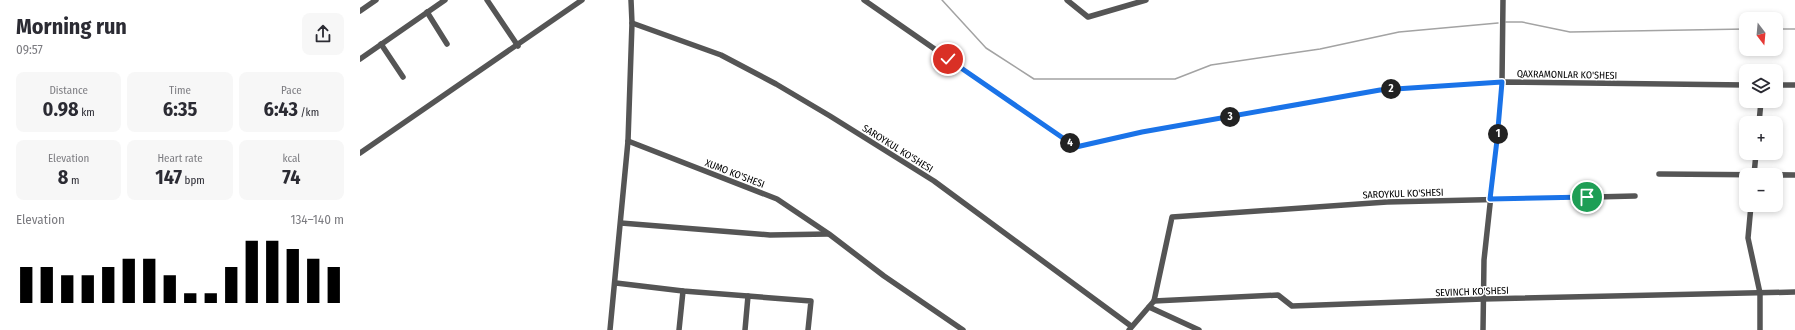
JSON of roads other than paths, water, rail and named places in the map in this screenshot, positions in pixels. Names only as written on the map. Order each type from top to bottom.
[{"type":"street","points":[[360,11],[376,0]]},
{"type":"street","points":[[360,59],[445,0]]},
{"type":"street","points":[[487,0],[518,46]]},
{"type":"street","points":[[360,153],[518,46],[582,0]]},
{"type":"street","points":[[610,330],[616,283],[628,142],[632,23],[631,0]]},
{"type":"street","name":"QAXRAMONLAR KO'SHESI","points":[[864,0],[1076,147],[1142,132],[1380,90],[1502,82],[1739,85]]},
{"type":"street","points":[[1067,0],[1088,17],[1146,0]]},
{"type":"street","points":[[1483,330],[1484,260],[1502,82],[1503,0]]},
{"type":"street","points":[[428,12],[448,44]]},
{"type":"street","name":"SAROYKUL KO'SHESI","points":[[632,23],[721,55],[776,84],[830,116],[934,181],[1130,328]]},
{"type":"street","points":[[381,44],[403,77]]},
{"type":"street","points":[[1783,85],[1795,85]]},
{"type":"street","name":"XUMO KO'SHESI","points":[[628,142],[777,199],[829,234],[884,276],[963,330]]},
{"type":"street","points":[[1659,174],[1739,175]]},
{"type":"street","points":[[1783,175],[1795,175]]},
{"type":"street","name":"SAROYKUL KO'SHESI","points":[[1154,301],[1172,217],[1387,202],[1635,196]]},
{"type":"street","points":[[1750,212],[1748,238],[1760,293],[1760,330]]},
{"type":"street","points":[[621,223],[770,235],[829,234]]},
{"type":"street","points":[[616,283],[683,291],[811,301],[808,330]]},
{"type":"street","points":[[679,330],[683,291]]},
{"type":"street","name":"SEVINCH KO'SHESI","points":[[1154,301],[1278,296],[1292,306],[1795,292]]},
{"type":"street","points":[[745,330],[748,296]]},
{"type":"street","points":[[1130,328],[1154,301]]},
{"type":"street","points":[[1149,306],[1199,330]]},
{"type":"waterway","points":[[942,0],[986,48],[1034,79],[1175,79],[1211,65],[1320,49],[1399,32],[1498,23]]},
{"type":"waterway","points":[[1506,22],[1522,22],[1570,32],[1739,29]]},
{"type":"waterway","points":[[1783,29],[1795,29]]}]
